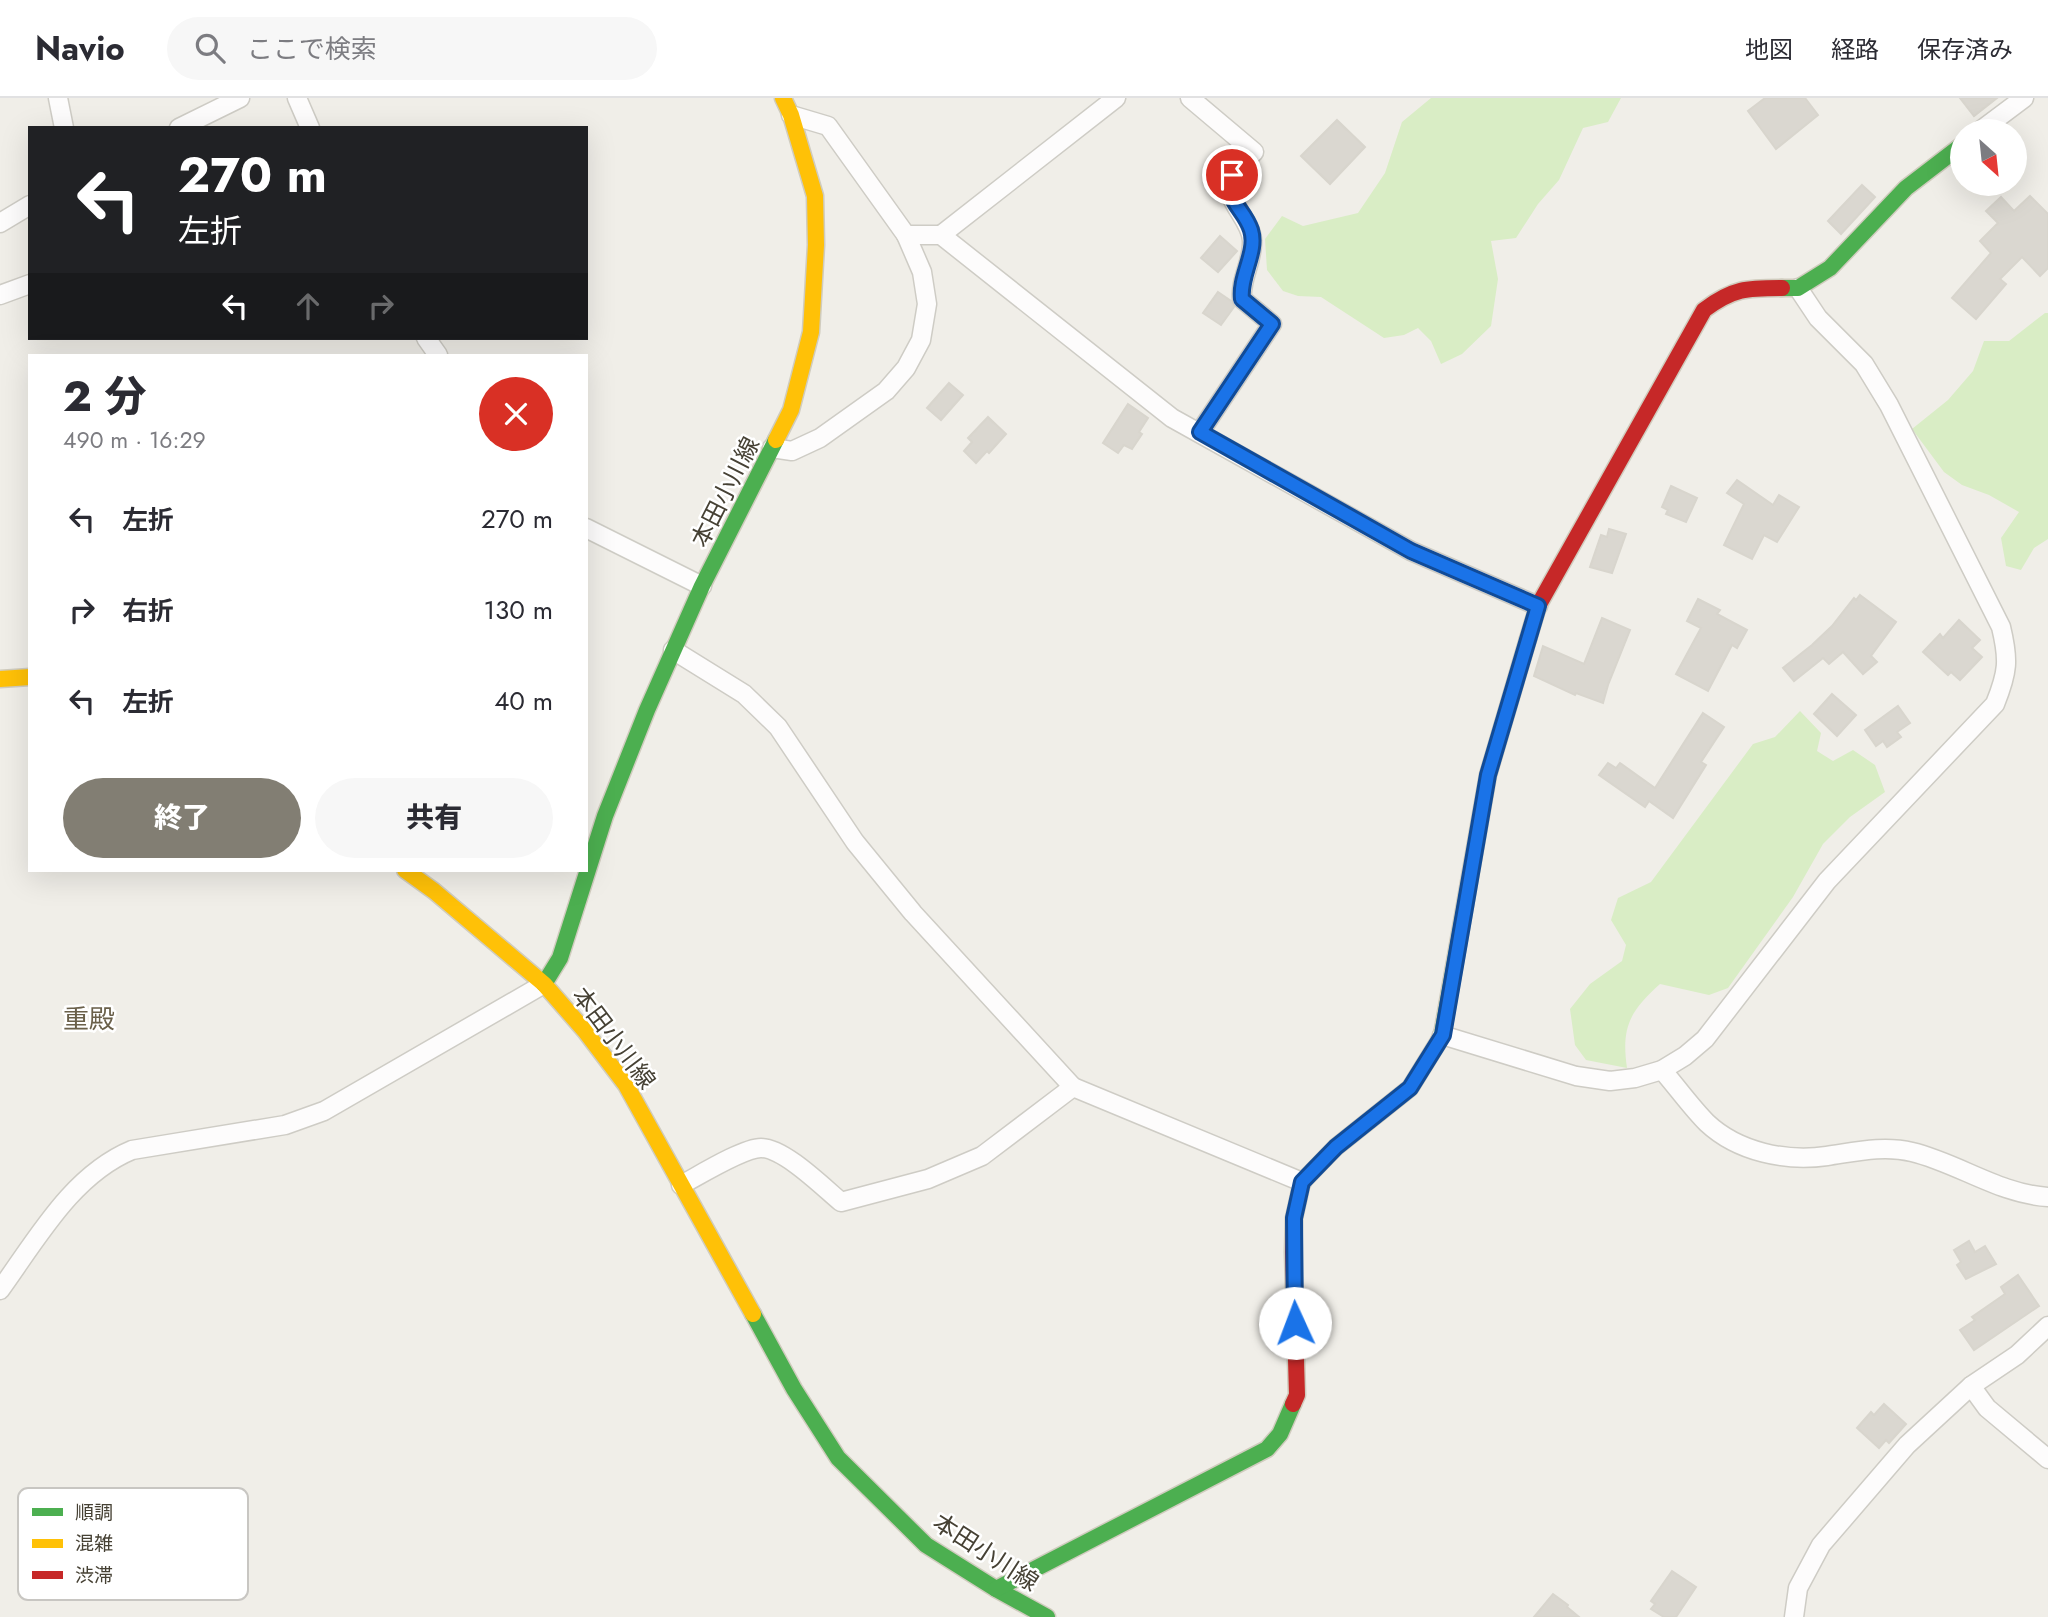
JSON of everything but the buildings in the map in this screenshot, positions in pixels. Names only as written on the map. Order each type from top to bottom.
[{"type":"main road","name":"本田小川線","points":[[588,870],[605,816],[673,650],[702,586],[791,410],[811,332],[816,244],[815,196],[787,106]]},
{"type":"main road","points":[[996,1589],[1267,1450],[1280,1434],[1297,1395],[1293,1251],[1294,1218],[1302,1182],[1336,1147],[1410,1088],[1443,1035],[1488,775],[1538,606],[1704,310],[1717,300],[1746,288],[1798,288],[1830,268],[1906,188],[1950,154]]},
{"type":"main road","points":[[0,679],[28,677]]},
{"type":"main road","points":[[408,872],[544,984]]},
{"type":"main road","name":"本田小川線","points":[[587,872],[560,958],[544,984],[585,1031],[626,1085],[794,1389],[838,1458],[926,1545],[1047,1617]]},
{"type":"street","points":[[58,98],[64,126]]},
{"type":"street","points":[[183,126],[240,98]]},
{"type":"street","points":[[297,98],[309,126]]},
{"type":"street","points":[[906,235],[941,234],[1116,98]]},
{"type":"street","points":[[1190,98],[1254,152],[1232,175],[1229,187],[1233,200],[1251,228],[1253,243],[1241,288],[1242,299],[1272,324],[1200,432]]},
{"type":"street","points":[[1996,119],[2024,98]]},
{"type":"street","points":[[772,448],[792,451],[820,438],[886,391],[906,368],[921,340],[927,304],[922,272],[906,235],[828,126],[787,106]]},
{"type":"street","points":[[0,223],[28,206]]},
{"type":"street","points":[[941,234],[1172,418],[1411,551],[1538,606]]},
{"type":"street","points":[[0,295],[28,285]]},
{"type":"street","points":[[1443,1035],[1576,1076],[1610,1081],[1635,1078],[1662,1070],[1705,1039],[1827,881],[1995,704],[2005,680],[2007,654],[2001,627],[1889,405],[1864,364],[1818,318],[1798,288]]},
{"type":"street","points":[[588,529],[702,586]]},
{"type":"street","points":[[673,650],[744,694],[778,727],[855,842],[905,902],[1073,1087],[1302,1182]]},
{"type":"street","points":[[0,1290],[55,1213],[92,1173],[114,1157],[132,1150],[285,1125],[324,1111],[544,984]]},
{"type":"street","points":[[1662,1070],[1707,1122],[1733,1142],[1791,1157],[1824,1156],[1864,1150],[1892,1149],[1913,1152],[2005,1188],[2031,1196],[2048,1196]]},
{"type":"street","points":[[681,1185],[760,1148],[780,1153],[841,1202],[928,1179],[982,1156],[1073,1087]]},
{"type":"street","points":[[1794,1617],[1798,1588],[1821,1545],[1908,1444],[1971,1387],[2017,1354],[2048,1326]]},
{"type":"street","points":[[1971,1387],[1987,1408],[2048,1459]]},
{"type":"green space","points":[[1431,98],[1621,98],[1608,122],[1583,128],[1559,180],[1538,204],[1516,238],[1491,241],[1498,279],[1491,326],[1462,354],[1441,364],[1431,341],[1418,328],[1404,335],[1384,338],[1321,297],[1298,296],[1283,291],[1267,270],[1265,239],[1282,216],[1303,226],[1358,213],[1385,173],[1402,122]]},
{"type":"green space","points":[[2048,313],[2048,539],[2034,548],[2021,570],[2006,566],[2001,538],[2019,512],[1989,495],[1962,485],[1944,472],[1912,429],[1948,400],[1973,371],[1984,341],[2009,341]]},
{"type":"green space","points":[[1800,711],[1821,733],[1817,751],[1833,761],[1853,750],[1875,765],[1885,792],[1850,817],[1823,844],[1793,897],[1728,988],[1709,995],[1660,984],[1641,1003],[1630,1021],[1625,1041],[1627,1068],[1586,1060],[1575,1045],[1570,1009],[1590,984],[1622,961],[1626,945],[1611,920],[1618,898],[1651,882],[1753,744],[1775,737]]},
{"type":"traffic: fast","points":[[1782,288],[1798,288],[1830,268],[1906,188],[1950,154]]},
{"type":"traffic: fast","points":[[588,870],[605,816],[647,710],[702,586],[776,440]]},
{"type":"traffic: fast","points":[[1439,1041],[1488,775],[1528,639]]},
{"type":"traffic: fast","points":[[544,984],[560,958],[587,872]]},
{"type":"traffic: fast","points":[[753,1314],[794,1389],[838,1458],[926,1545],[1047,1617]]},
{"type":"traffic: fast","points":[[996,1589],[1267,1449],[1280,1434],[1293,1404]]},
{"type":"traffic: slow","points":[[776,440],[791,410],[811,332],[816,245],[815,196],[791,115],[783,98]]},
{"type":"traffic: slow","points":[[0,679],[28,677]]},
{"type":"traffic: slow","points":[[408,872],[544,984],[585,1031],[626,1085],[753,1314]]},
{"type":"traffic: jam","points":[[1528,639],[1538,606],[1704,310],[1732,293],[1759,288],[1782,288]]},
{"type":"traffic: jam","points":[[1293,1404],[1297,1395],[1294,1218],[1302,1182],[1336,1147],[1410,1088],[1439,1041]]},
{"type":"district","name":"重殿","points":[[89,1019]]},
{"type":"route","points":[[1232,175],[1229,187],[1233,200],[1251,228],[1253,243],[1241,288],[1242,299],[1272,324],[1200,432],[1411,551],[1538,606],[1488,775],[1443,1035],[1410,1088],[1336,1147],[1302,1182],[1294,1218],[1295,1323]]}]
